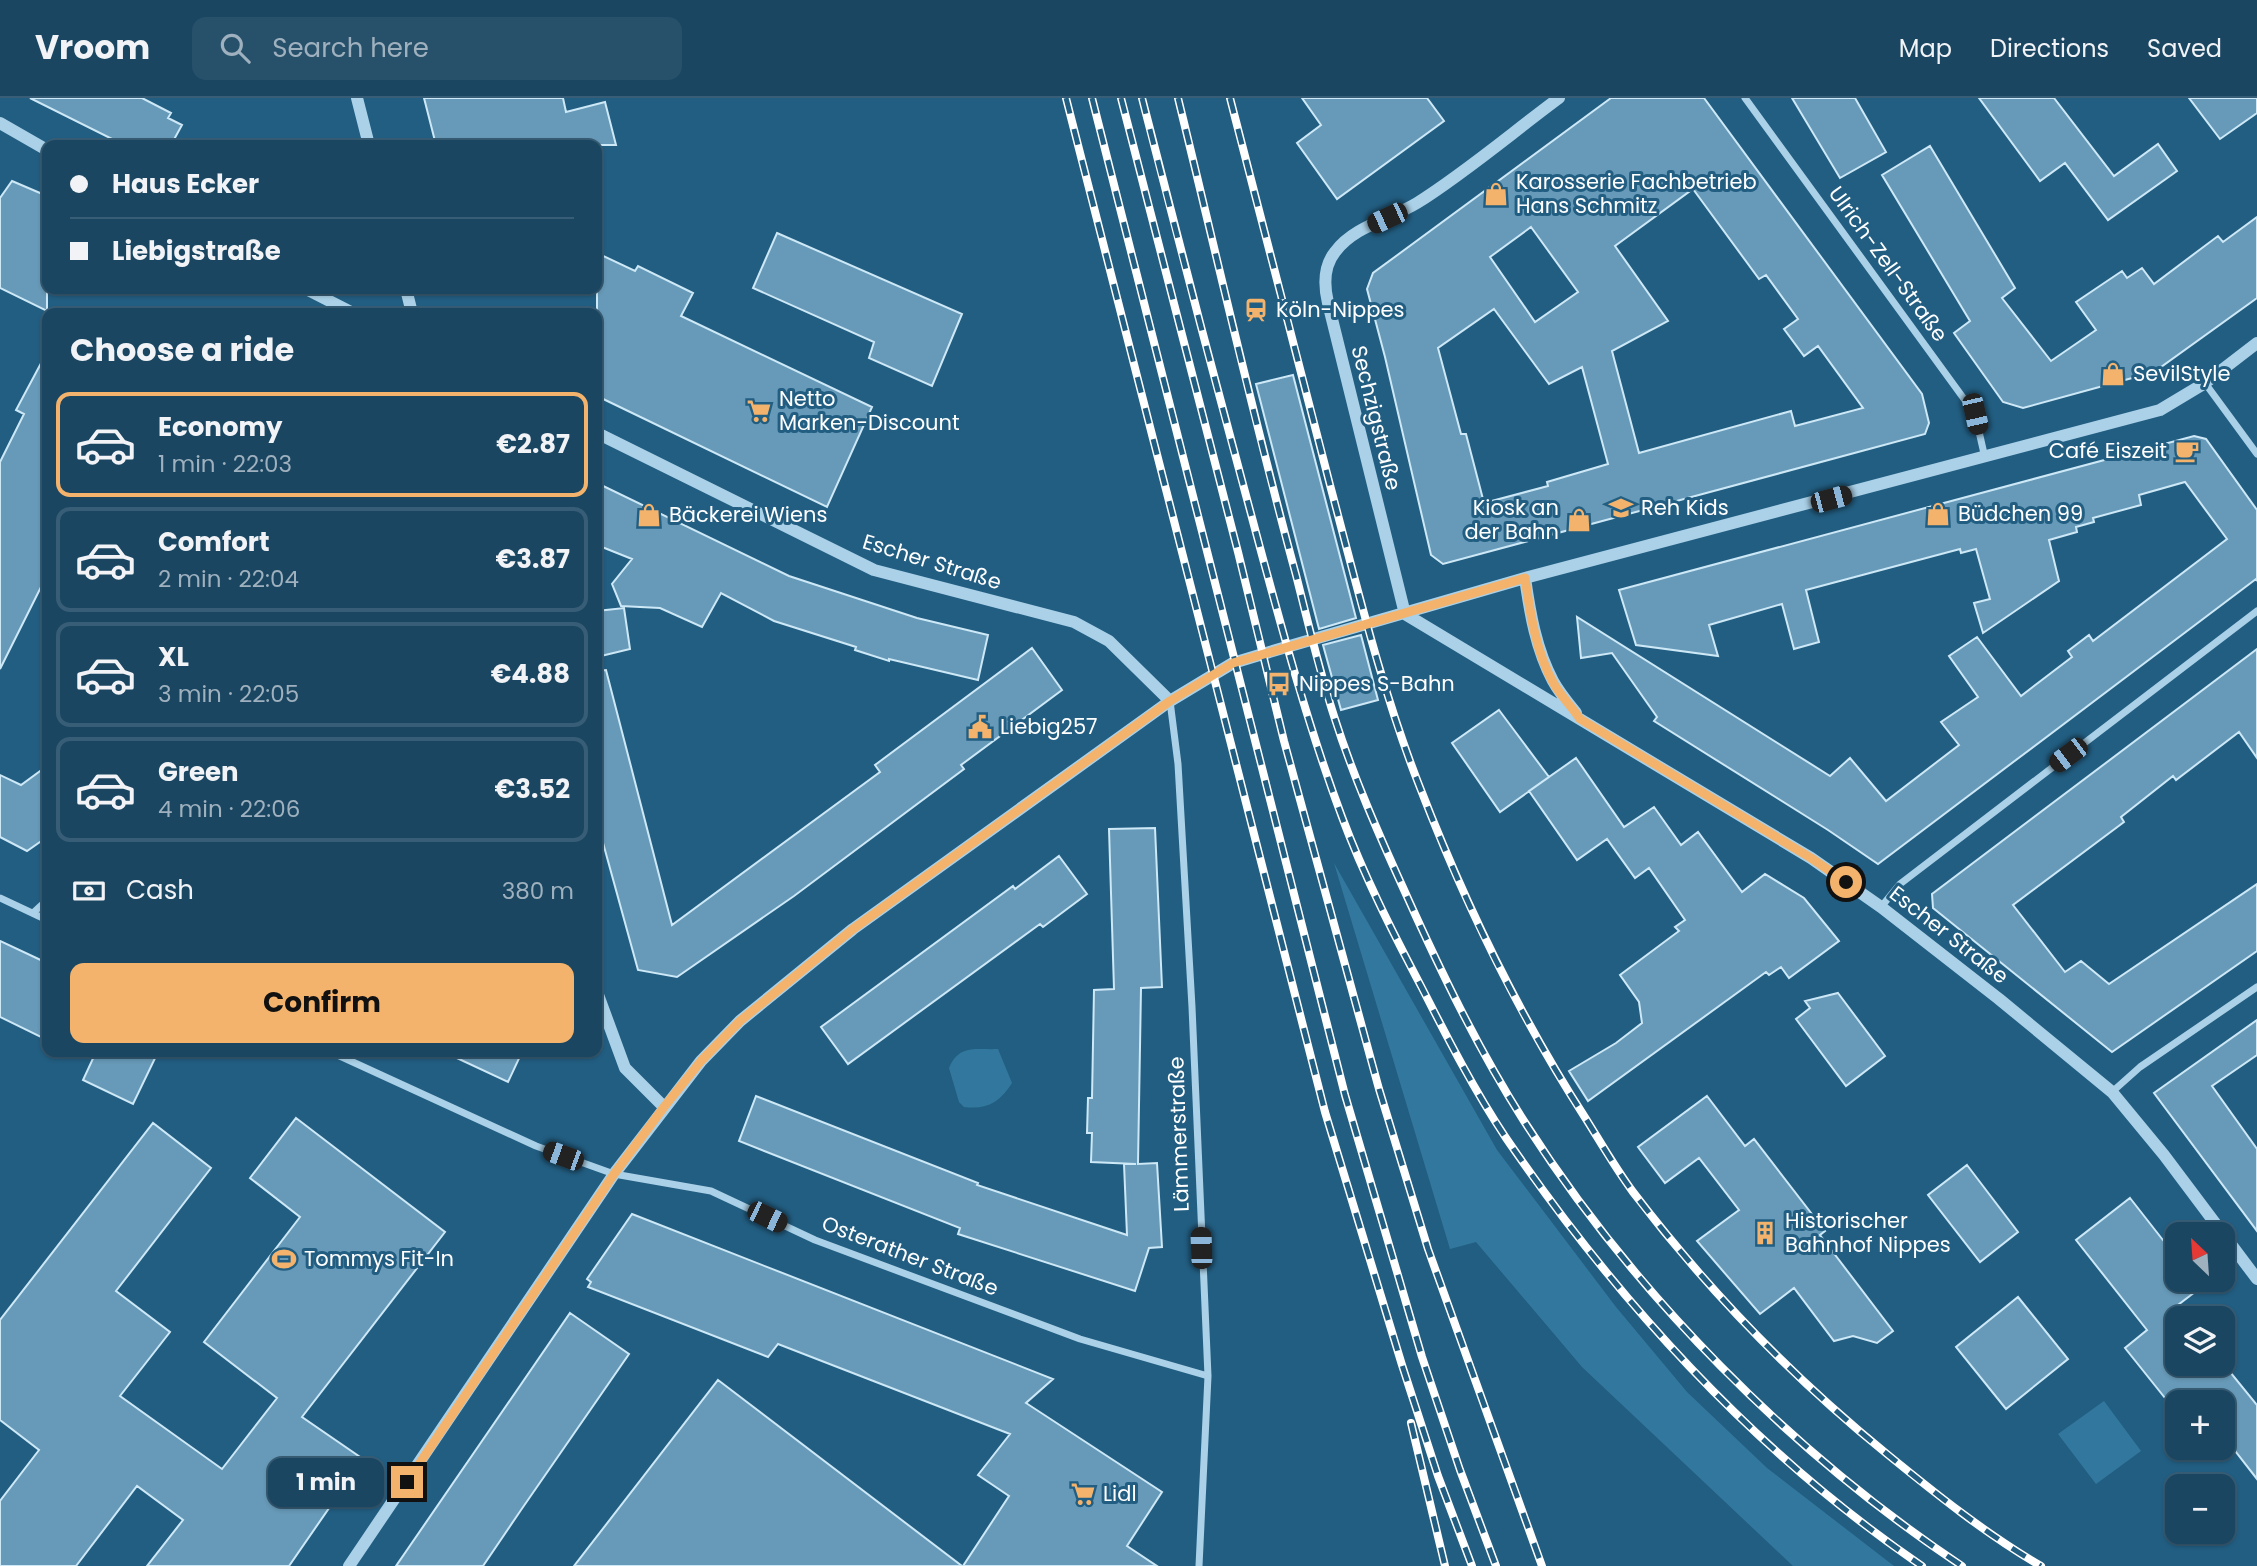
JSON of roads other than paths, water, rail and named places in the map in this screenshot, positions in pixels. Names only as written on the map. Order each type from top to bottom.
[{"type":"street","points":[[357,98],[368,140]]},
{"type":"street","name":"Sechzigstraße","points":[[1405,614],[1328,303],[1325,282],[1329,262],[1344,243],[1372,225],[1417,203],[1559,98]]},
{"type":"street","name":"Ulrich-Zell-Straße","points":[[1745,98],[1975,414],[1985,458]]},
{"type":"street","points":[[0,123],[42,147]]},
{"type":"street","points":[[316,294],[343,308]]},
{"type":"street","points":[[349,1566],[614,1174],[701,1061],[740,1021],[853,929],[1170,701],[1233,663],[1525,578],[2160,410],[2204,383],[2257,343]]},
{"type":"street","points":[[2204,383],[2257,454]]},
{"type":"street","name":"Escher Straße","points":[[602,435],[874,570],[1074,622],[1109,641],[1170,701]]},
{"type":"street","points":[[1525,578],[1533,626],[1542,655],[1553,683],[1580,719]]},
{"type":"street","points":[[1881,907],[1900,884],[2257,611]]},
{"type":"street","name":"Escher Straße","points":[[1405,614],[1811,858],[1881,907],[2010,1007],[2112,1092],[2164,1155],[2257,1279]]},
{"type":"street","name":"Lämmerstraße","points":[[1170,701],[1178,764],[1192,1007],[1208,1376],[1199,1566]]},
{"type":"street","points":[[0,898],[42,918]]},
{"type":"street","points":[[33,913],[42,905]]},
{"type":"street","points":[[2112,1092],[2140,1067],[2257,986]]},
{"type":"street","points":[[602,1006],[625,1068],[664,1107]]},
{"type":"street","name":"Osterather Straße","points":[[342,1057],[536,1146],[614,1174],[711,1191],[816,1240],[1080,1339],[1208,1376]]},
{"type":"railway","points":[[1066,98],[1325,1112],[1402,1365],[1438,1476],[1472,1566]]},
{"type":"railway","points":[[1092,98],[1345,1095],[1422,1357],[1496,1566]]},
{"type":"railway","points":[[1121,98],[1284,741],[1379,1089],[1428,1249],[1542,1566]]},
{"type":"railway","points":[[1142,98],[1266,571],[1314,736],[1342,817],[1369,883],[1452,1045],[1506,1138],[1550,1199],[1595,1259],[1694,1372],[1803,1475],[1861,1522],[1922,1566]]},
{"type":"railway","points":[[1178,98],[1265,456],[1334,716],[1386,849],[1460,1009],[1507,1094],[1567,1185],[1615,1248],[1666,1308],[1720,1366],[1837,1473],[1899,1522],[1962,1566]]},
{"type":"railway","points":[[1230,98],[1360,599],[1405,748],[1474,915],[1537,1038],[1633,1192],[1691,1263],[1752,1330],[1784,1363],[1887,1454],[1981,1527],[2041,1566]]},
{"type":"railway","points":[[1411,1423],[1445,1566]]},
{"type":"place","name":"Karosserie Fachbetrieb Hans Schmitz","points":[[1496,194]]},
{"type":"place","name":"Köln-Nippes","points":[[1256,310]]},
{"type":"place","name":"SevilStyle","points":[[2113,374]]},
{"type":"place","name":"Netto Marken-Discount","points":[[759,411]]},
{"type":"place","name":"Café Eiszeit","points":[[2187,451]]},
{"type":"place","name":"Reh Kids","points":[[1621,508]]},
{"type":"place","name":"Büdchen 99","points":[[1938,514]]},
{"type":"place","name":"Bäckerei Wiens","points":[[649,515]]},
{"type":"place","name":"Kiosk an der Bahn","points":[[1579,520]]},
{"type":"place","name":"Nippes S-Bahn","points":[[1279,684]]},
{"type":"place","name":"Liebig257","points":[[980,727]]},
{"type":"place","name":"Historischer Bahnhof Nippes","points":[[1765,1233]]},
{"type":"place","name":"Tommys Fit-In","points":[[284,1259]]},
{"type":"place","name":"Lidl","points":[[1083,1494]]}]
